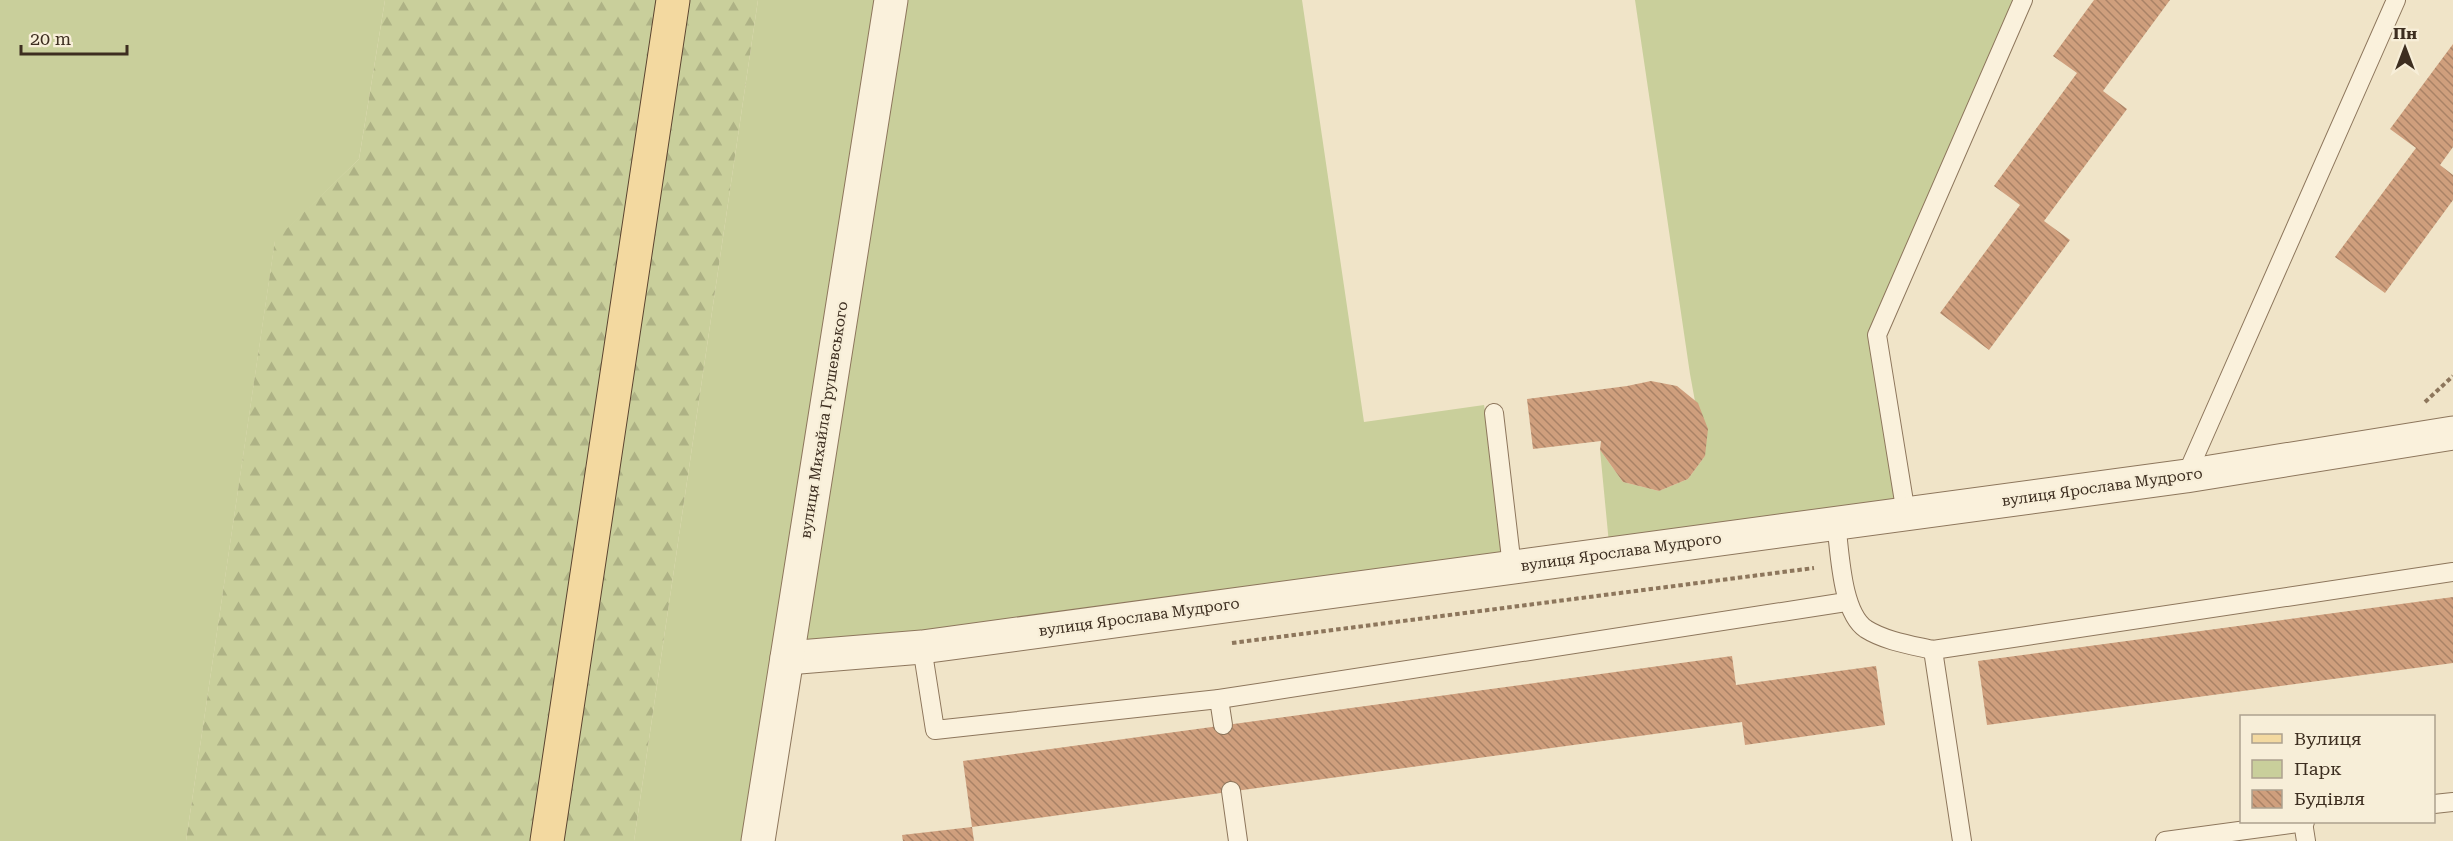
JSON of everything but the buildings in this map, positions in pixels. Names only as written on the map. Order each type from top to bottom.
[{"type":"main road","points":[[547,841],[673,0]]},
{"type":"street","name":"вулиця Михайла Грушевського","points":[[758,841],[891,0]]},
{"type":"street","name":"вулиця Ярослава Мудрого","points":[[787,658],[922,646],[1906,514],[2186,476],[2453,433]]},
{"type":"lane","points":[[1906,514],[1877,335],[2024,0]]},
{"type":"lane","points":[[2186,476],[2396,0]]},
{"type":"lane","points":[[1494,413],[1512,567]]},
{"type":"lane","points":[[1836,523],[1846,602],[1864,628],[1899,642],[1933,650],[2453,572]]},
{"type":"lane","points":[[922,646],[935,730],[1219,699],[1846,602]]},
{"type":"lane","points":[[1933,650],[1962,841]]},
{"type":"lane","points":[[1219,699],[1223,725]]},
{"type":"lane","points":[[1232,791],[1238,841]]},
{"type":"lane","points":[[2435,804],[2453,802]]},
{"type":"lane","points":[[2164,841],[2297,823]]},
{"type":"lane","points":[[2304,823],[2306,841]]},
{"type":"path","points":[[1224,644],[1842,564]]},
{"type":"green space","points":[[0,0],[385,0],[359,159],[275,241],[186,841],[0,841]]},
{"type":"green space","points":[[385,0],[758,0],[634,841],[186,841],[275,240],[359,159]]},
{"type":"green space","points":[[758,0],[1302,0],[1364,422],[1484,405],[1512,567],[787,658],[758,841],[634,841]]},
{"type":"green space","points":[[1635,0],[2023,0],[1877,335],[1906,514],[1610,554],[1600,450],[1623,482],[1659,491],[1688,479],[1705,456],[1690,374]]}]
